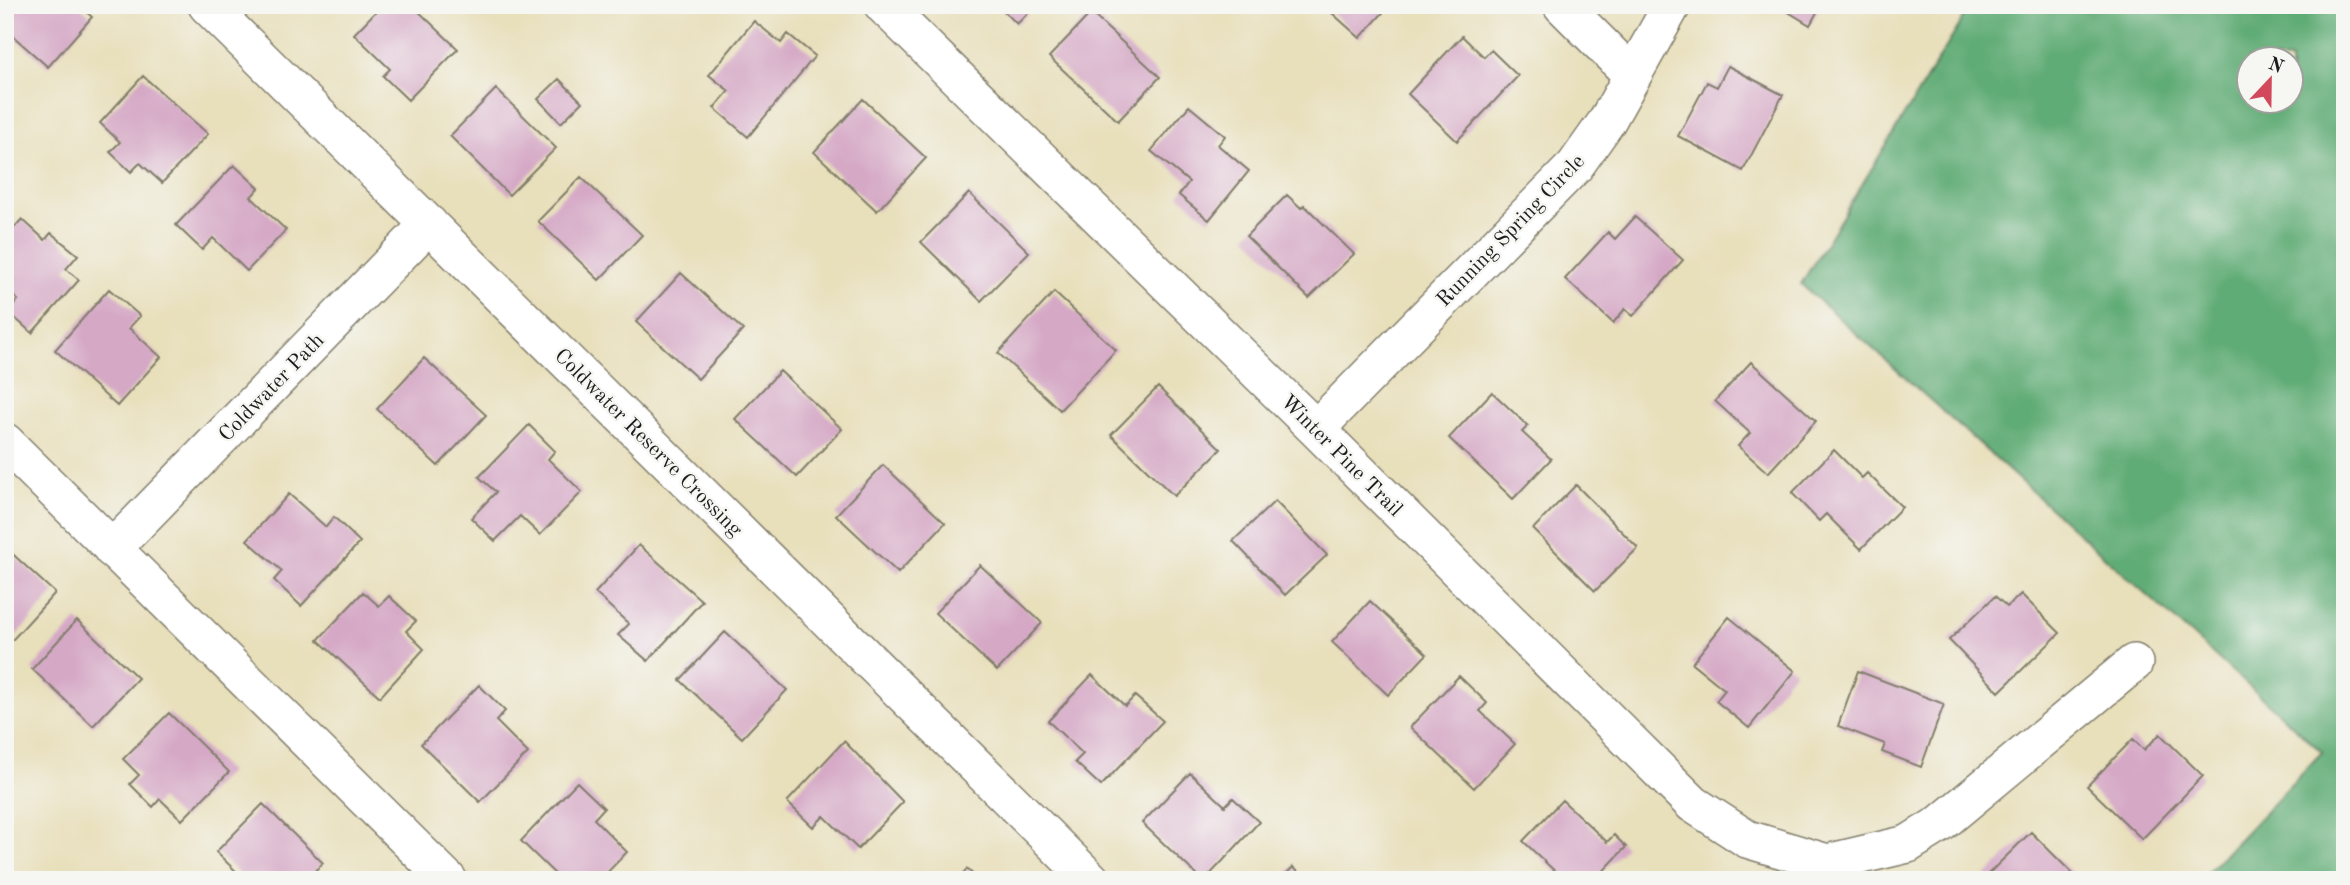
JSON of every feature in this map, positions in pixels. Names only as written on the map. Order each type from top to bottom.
[{"type":"street","name":"Coldwater Reserve Crossing","points":[[207,5],[1091,880]]},
{"type":"street","name":"Winter Pine Trail","points":[[883,5],[1316,429],[1693,804],[1747,839],[1827,863],[1908,844],[1940,824],[2134,663]]},
{"type":"street","points":[[1562,5],[1632,75]]},
{"type":"street","name":"Running Spring Circle","points":[[1316,429],[1575,166],[1607,121],[1672,5]]},
{"type":"street","name":"Coldwater Path","points":[[112,549],[429,224]]},
{"type":"street","points":[[5,442],[448,880]]},
{"type":"green space","points":[[1968,5],[2345,5],[2345,880],[2200,880],[2322,752],[1801,284],[1959,26]]},
{"type":"building","points":[[5,5],[79,5],[92,17],[48,67],[5,29]]},
{"type":"building","points":[[382,5],[412,5],[458,49],[408,100],[383,76],[390,69],[354,34]]},
{"type":"building","points":[[998,5],[1036,5],[1017,24]]},
{"type":"building","points":[[1323,5],[1390,5],[1360,38]]},
{"type":"building","points":[[1777,5],[1821,5],[1810,25]]},
{"type":"building","points":[[1091,13],[1160,77],[1118,121],[1049,57]]},
{"type":"building","points":[[754,21],[781,43],[788,34],[815,56],[748,137],[714,108],[729,91],[709,75]]},
{"type":"building","points":[[1462,36],[1484,57],[1491,50],[1518,76],[1457,141],[1408,94]]},
{"type":"building","points":[[1728,66],[1783,95],[1743,171],[1678,136],[1707,82],[1717,87]]},
{"type":"building","points":[[143,76],[208,134],[162,183],[140,163],[131,172],[110,152],[120,142],[100,123]]},
{"type":"building","points":[[559,79],[582,102],[561,123],[538,99]]},
{"type":"building","points":[[496,89],[556,148],[509,195],[450,136]]},
{"type":"building","points":[[863,99],[926,158],[877,211],[814,152]]},
{"type":"building","points":[[1189,106],[1225,136],[1218,145],[1249,171],[1209,220],[1179,195],[1189,182],[1151,151]]},
{"type":"building","points":[[234,165],[259,188],[251,197],[286,230],[247,271],[213,238],[202,250],[176,225]]},
{"type":"building","points":[[581,177],[642,235],[599,280],[538,221]]},
{"type":"building","points":[[969,193],[1029,252],[981,301],[921,242]]},
{"type":"building","points":[[1287,195],[1301,208],[1304,205],[1354,254],[1309,298],[1246,236]]},
{"type":"building","points":[[1635,217],[1683,260],[1633,316],[1625,309],[1613,323],[1565,279],[1608,232],[1615,239]]},
{"type":"building","points":[[22,219],[45,240],[51,233],[78,255],[66,269],[79,280],[32,333],[8,312],[18,300],[5,289],[5,238]]},
{"type":"building","points":[[681,273],[743,330],[698,379],[636,322]]},
{"type":"building","points":[[109,289],[140,316],[129,328],[161,357],[117,406],[55,350]]},
{"type":"building","points":[[1054,292],[1116,350],[1060,410],[998,353]]},
{"type":"building","points":[[424,358],[486,415],[438,466],[377,409]]},
{"type":"building","points":[[1751,362],[1816,421],[1768,473],[1738,446],[1750,433],[1715,401]]},
{"type":"building","points":[[780,371],[842,429],[797,477],[735,419]]},
{"type":"building","points":[[1158,387],[1221,449],[1174,496],[1111,435]]},
{"type":"building","points":[[1492,392],[1528,426],[1522,432],[1551,459],[1513,499],[1449,438]]},
{"type":"building","points":[[529,425],[555,451],[548,459],[582,492],[540,535],[520,516],[495,541],[471,518],[496,492],[479,477]]},
{"type":"building","points":[[1834,450],[1862,478],[1867,473],[1902,507],[1861,549],[1826,514],[1819,521],[1792,493]]},
{"type":"building","points":[[883,465],[945,523],[898,573],[836,515]]},
{"type":"building","points":[[1576,485],[1638,548],[1595,591],[1533,529]]},
{"type":"building","points":[[289,494],[326,527],[334,517],[360,542],[301,606],[274,580],[282,571],[247,540]]},
{"type":"building","points":[[1275,501],[1327,555],[1285,595],[1233,541]]},
{"type":"building","points":[[639,545],[702,601],[648,661],[618,635],[629,624],[595,593]]},
{"type":"building","points":[[5,547],[55,593],[5,648]]},
{"type":"building","points":[[980,565],[1042,623],[997,671],[935,613]]},
{"type":"building","points":[[363,592],[379,606],[389,596],[416,621],[406,631],[424,649],[380,697],[318,640]]},
{"type":"building","points":[[2021,594],[2060,633],[1999,692],[1949,640],[1995,596],[2007,607]]},
{"type":"building","points":[[1370,601],[1427,654],[1388,695],[1332,642]]},
{"type":"building","points":[[1729,617],[1795,671],[1749,728],[1716,701],[1725,690],[1692,663]]},
{"type":"building","points":[[77,620],[138,678],[93,726],[32,669]]},
{"type":"building","points":[[725,632],[787,690],[742,738],[680,680]]},
{"type":"building","points":[[1858,671],[1944,704],[1921,767],[1882,752],[1885,744],[1838,726]]},
{"type":"building","points":[[1092,675],[1125,706],[1135,696],[1163,721],[1101,786],[1075,762],[1083,754],[1048,721]]},
{"type":"building","points":[[1459,676],[1487,703],[1480,711],[1515,744],[1474,788],[1410,727]]},
{"type":"building","points":[[479,685],[505,711],[496,721],[528,753],[480,802],[421,744]]},
{"type":"building","points":[[169,713],[229,772],[182,820],[160,799],[153,807],[130,784],[139,775],[123,759]]},
{"type":"building","points":[[2160,734],[2203,776],[2142,839],[2087,786],[2133,739],[2144,750]]},
{"type":"building","points":[[844,741],[903,802],[858,849],[824,816],[813,827],[787,802]]},
{"type":"building","points":[[1190,773],[1225,806],[1233,798],[1259,822],[1205,880],[1142,823]]},
{"type":"building","points":[[577,782],[604,808],[594,819],[627,852],[600,880],[561,880],[521,841]]},
{"type":"building","points":[[1562,800],[1607,842],[1614,835],[1626,847],[1595,880],[1564,880],[1523,841]]},
{"type":"building","points":[[263,804],[323,863],[306,880],[245,880],[216,852]]},
{"type":"building","points":[[2031,832],[2077,878],[2075,880],[1982,880]]},
{"type":"building","points":[[1293,867],[1307,880],[1280,880]]},
{"type":"building","points":[[967,869],[979,880],[958,880]]}]
